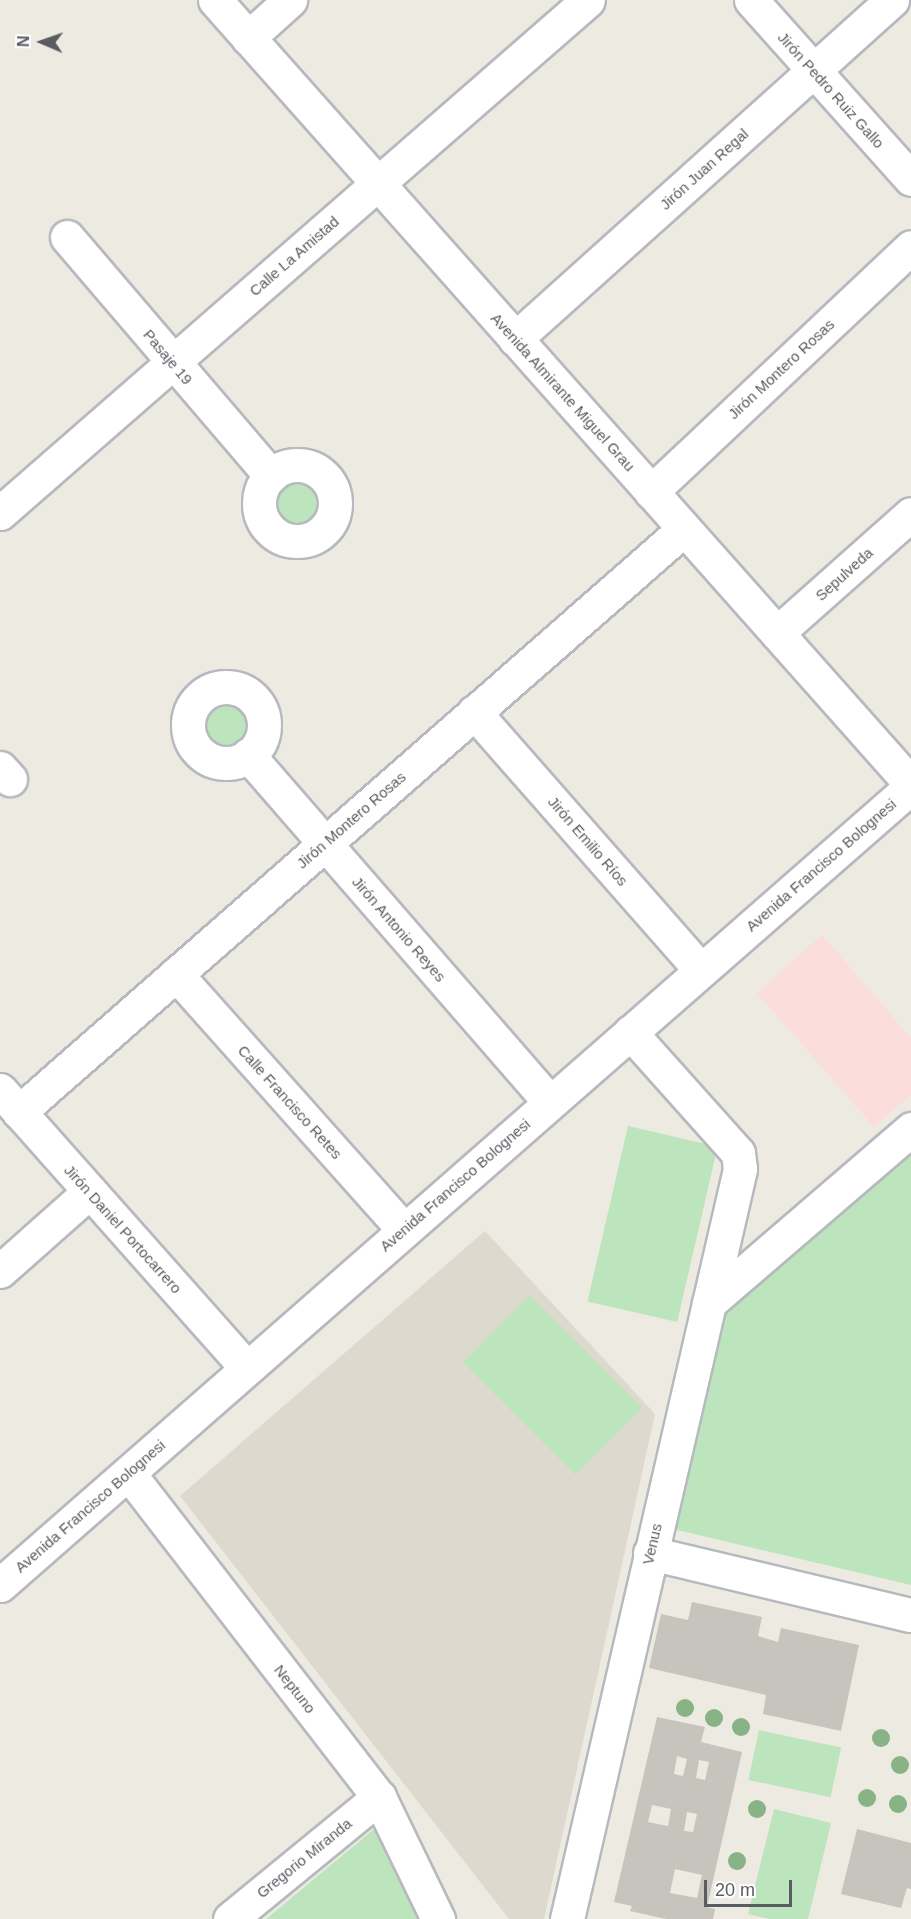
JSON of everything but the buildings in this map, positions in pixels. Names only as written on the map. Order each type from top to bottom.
[{"type":"street","name":"Avenida Almirante Miguel Grau","points":[[214,0],[911,785]]},
{"type":"street","points":[[248,38],[290,0]]},
{"type":"street","name":"Calle La Amistad","points":[[0,513],[588,0]]},
{"type":"street","name":"Jirón Pedro Ruiz Gallo","points":[[751,0],[911,179]]},
{"type":"street","name":"Jirón Juan Regal","points":[[515,339],[892,0]]},
{"type":"street","name":"Pasaje 19","points":[[67,237],[271,476]]},
{"type":"street","name":"Jirón Montero Rosas","points":[[651,492],[911,247]]},
{"type":"street","name":"Sepulveda","points":[[777,633],[911,514]]},
{"type":"street","name":"Jirón Montero Rosas","points":[[10,1101],[176,974],[684,529]]},
{"type":"street","name":"Jirón Emilio Ríos","points":[[474,712],[701,970]]},
{"type":"street","name":"Jirón Antonio Reyes","points":[[248,755],[550,1102]]},
{"type":"street","name":"Avenida Francisco Bolognesi","points":[[0,1585],[911,785]]},
{"type":"street","name":"Calle Francisco Retes","points":[[176,974],[404,1230]]},
{"type":"street","name":"Venus","points":[[567,1919],[740,1169],[738,1153],[630,1032]]},
{"type":"street","name":"Jirón Daniel Portocarrero","points":[[10,1101],[247,1368]]},
{"type":"street","points":[[709,1303],[911,1129]]},
{"type":"street","points":[[0,1271],[90,1191]]},
{"type":"street","name":"Neptuno","points":[[129,1474],[378,1797],[438,1919]]},
{"type":"street","points":[[650,1553],[911,1615]]},
{"type":"street","name":"Gregorio Miranda","points":[[230,1919],[378,1797]]},
{"type":"shaded area","points":[[822,935],[911,1038],[911,1095],[874,1127],[757,993]]},
{"type":"shaded area","points":[[485,1231],[655,1414],[544,1919],[509,1919],[180,1496]]},
{"type":"green space","points":[[297,479],[314,486],[321,503],[314,520],[297,527],[280,520],[273,503],[280,486]]},
{"type":"green space","points":[[226,697],[237,699],[246,705],[252,714],[254,725],[252,736],[246,745],[237,751],[226,753],[215,751],[206,745],[200,736],[198,725],[200,714],[206,705],[215,699]]},
{"type":"green space","points":[[628,1126],[718,1147],[677,1322],[588,1301]]},
{"type":"green space","points":[[911,1145],[911,1585],[673,1529],[727,1305]]},
{"type":"green space","points":[[530,1295],[642,1407],[575,1475],[463,1362]]},
{"type":"green space","points":[[759,1730],[841,1747],[831,1797],[748,1780]]},
{"type":"green space","points":[[774,1809],[831,1823],[808,1919],[770,1919],[748,1914]]},
{"type":"green space","points":[[379,1825],[424,1919],[266,1919]]}]
